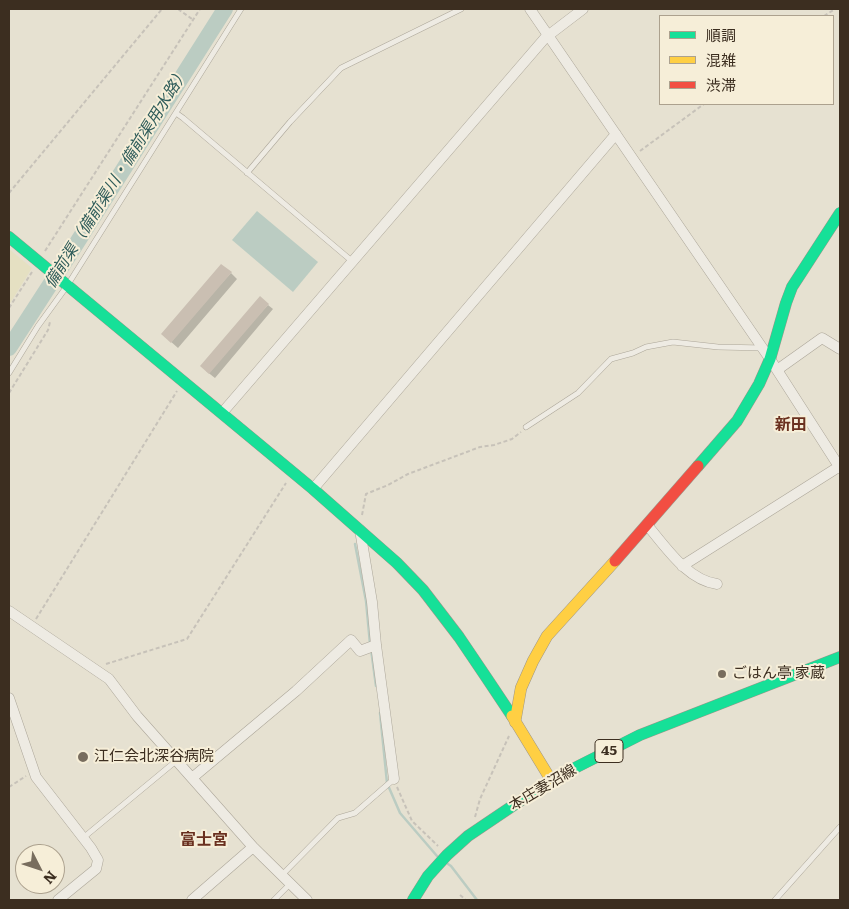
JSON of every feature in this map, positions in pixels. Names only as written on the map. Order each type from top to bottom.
[{"type":"street","points":[[530,9],[770,358],[840,467],[682,566]]},
{"type":"street","points":[[222,414],[548,35],[583,9]]},
{"type":"street","points":[[313,490],[616,134]]},
{"type":"street","points":[[516,722],[521,688],[547,636],[737,421],[759,384],[770,358],[792,287],[840,212]]},
{"type":"street","points":[[9,237],[360,529],[393,560],[423,591],[458,635],[516,722],[551,780]]},
{"type":"street","points":[[777,370],[822,338],[840,349]]},
{"type":"street","points":[[647,524],[682,566],[708,583],[717,584]]},
{"type":"street","points":[[360,529],[372,602],[394,779]]},
{"type":"street","points":[[9,610],[109,679],[137,716],[253,847],[307,900]]},
{"type":"street","points":[[192,778],[296,691],[351,640],[360,651],[376,645]]},
{"type":"street","name":"本庄妻沼線","points":[[413,900],[428,876],[468,836],[551,780],[640,735],[840,657]]},
{"type":"street","points":[[9,698],[36,777],[98,860],[96,869],[71,896],[58,900]]},
{"type":"street","points":[[192,900],[253,847]]},
{"type":"lane","points":[[9,373],[241,9]]},
{"type":"lane","points":[[247,173],[290,122],[341,68],[461,9]]},
{"type":"lane","points":[[176,113],[354,262]]},
{"type":"lane","points":[[526,427],[578,393],[611,358],[633,353],[646,347],[673,342],[718,347],[763,348]]},
{"type":"lane","points":[[83,838],[177,761]]},
{"type":"lane","points":[[282,875],[338,818],[354,813],[394,779]]},
{"type":"lane","points":[[775,900],[840,827]]},
{"type":"lane","points":[[274,900],[291,884]]},
{"type":"path","points":[[9,192],[162,9]]},
{"type":"path","points":[[178,9],[193,20]]},
{"type":"path","points":[[9,308],[42,265],[200,9]]},
{"type":"path","points":[[632,157],[703,105]]},
{"type":"path","points":[[9,393],[48,330],[52,307]]},
{"type":"path","points":[[31,626],[183,381]]},
{"type":"path","points":[[360,529],[366,494],[408,474],[471,450],[512,439],[526,427]]},
{"type":"path","points":[[93,668],[187,639],[293,473]]},
{"type":"path","points":[[474,817],[480,799],[516,722]]},
{"type":"path","points":[[9,787],[34,771]]},
{"type":"path","points":[[394,779],[412,821],[447,855]]},
{"type":"path","points":[[460,895],[466,900]]},
{"type":"shaded area","points":[[257,211],[318,262],[293,292],[232,240]]},
{"type":"shaded area","points":[[9,249],[32,268],[9,305]]},
{"type":"building","points":[[221,264],[232,272],[171,343],[161,334]]},
{"type":"building","points":[[260,296],[269,304],[209,374],[200,366]]},
{"type":"waterway","name":"備前渠（備前渠川・備前渠用水路）","points":[[9,348],[225,9]]},
{"type":"waterway","points":[[355,544],[366,601],[370,644]]},
{"type":"waterway","points":[[371,649],[376,686]]},
{"type":"waterway","points":[[380,713],[387,783],[400,813],[437,856]]},
{"type":"waterway","points":[[448,864],[477,900]]},
{"type":"traffic: fast","points":[[698,466],[737,421],[759,384],[770,359],[792,287],[840,213]]},
{"type":"traffic: fast","points":[[9,237],[313,489],[397,563],[423,590],[459,637],[512,716]]},
{"type":"traffic: fast","points":[[413,900],[428,876],[468,836],[551,780],[640,735],[840,657]]},
{"type":"traffic: slow","points":[[515,722],[521,688],[547,636],[615,561]]},
{"type":"traffic: slow","points":[[512,716],[551,780]]},
{"type":"traffic: jam","points":[[615,561],[698,466]]},
{"type":"place","name":"ごはん亭 家蔵","points":[[722,674]]},
{"type":"place","name":"江仁会北深谷病院","points":[[83,757]]},
{"type":"district","name":"新田","points":[[791,425]]},
{"type":"district","name":"富士宮","points":[[204,840]]}]
